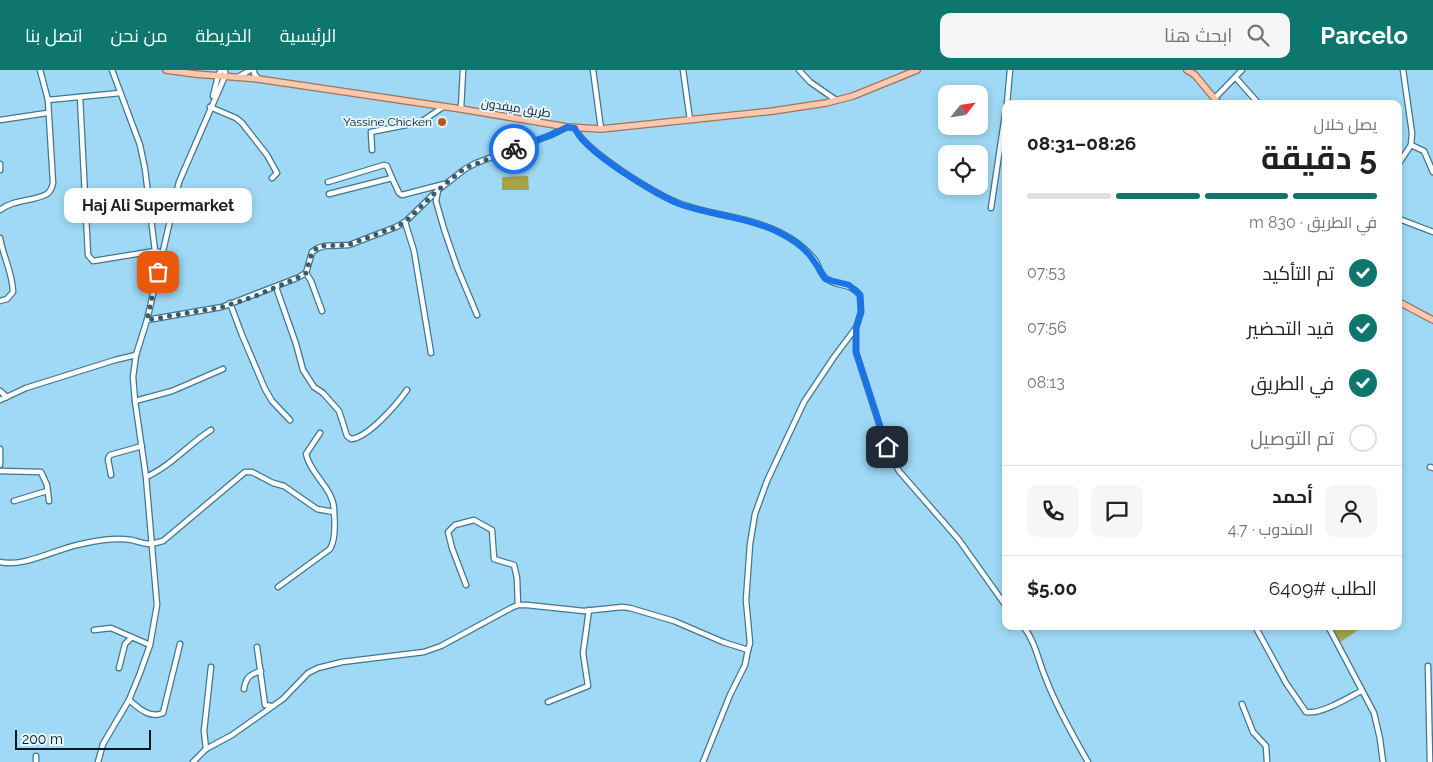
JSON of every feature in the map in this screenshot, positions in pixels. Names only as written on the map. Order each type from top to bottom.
[{"type":"main road","name":"طريق ميفدون","points":[[166,70],[213,74],[224,72],[238,77],[461,109],[567,127],[601,129],[774,111],[836,100],[853,96],[917,70]]},
{"type":"main road","points":[[1187,70],[1195,75],[1216,100]]},
{"type":"main road","points":[[1402,304],[1433,320]]},
{"type":"street","points":[[1,209],[14,202],[46,194],[52,188],[47,113],[48,100],[40,70]]},
{"type":"street","points":[[112,70],[140,145],[146,169],[155,250]]},
{"type":"street","points":[[238,77],[252,70],[258,79]]},
{"type":"street","points":[[461,109],[463,70]]},
{"type":"street","points":[[593,70],[601,129]]},
{"type":"street","points":[[683,70],[690,120]]},
{"type":"street","points":[[799,70],[810,82],[836,100]]},
{"type":"street","points":[[1007,100],[1010,70]]},
{"type":"street","points":[[1218,100],[1242,70]]},
{"type":"street","points":[[1402,159],[1411,145],[1412,133],[1403,70]]},
{"type":"street","points":[[98,762],[107,736],[129,700],[150,645],[157,605],[146,477],[135,401],[133,377],[136,355],[147,320],[179,182],[224,72]]},
{"type":"street","points":[[210,107],[213,74]]},
{"type":"street","points":[[1236,78],[1255,100]]},
{"type":"street","points":[[48,100],[120,93]]},
{"type":"street","points":[[80,97],[88,256],[92,261],[155,250],[162,253]]},
{"type":"street","points":[[210,107],[236,118],[242,123],[272,163],[277,173],[272,178]]},
{"type":"street","points":[[372,150],[371,132],[421,122],[443,107]]},
{"type":"street","points":[[0,120],[47,113]]},
{"type":"street","points":[[322,311],[311,281],[306,273],[312,252],[320,246],[348,245],[371,238],[405,222],[438,190],[465,168],[567,127]]},
{"type":"street","points":[[575,128],[582,139],[601,156],[626,174],[665,197],[680,204],[745,219],[793,240],[812,257],[825,279],[849,285],[860,295],[861,312],[856,328],[856,352],[883,436],[899,471],[959,540],[1002,600]]},
{"type":"street","points":[[991,208],[1002,135]]},
{"type":"street","points":[[1411,145],[1424,151],[1433,172]]},
{"type":"street","points":[[0,164],[0,170]]},
{"type":"street","points":[[328,182],[387,166],[399,193],[402,195],[446,184]]},
{"type":"street","points":[[329,194],[392,178]]},
{"type":"street","points":[[438,190],[436,202],[444,229],[478,315]]},
{"type":"street","points":[[1402,220],[1433,232]]},
{"type":"street","points":[[405,222],[414,251],[431,353]]},
{"type":"street","points":[[0,238],[1,252],[12,279],[13,292],[7,299],[0,301]]},
{"type":"street","points":[[147,320],[208,311],[222,307],[253,297],[306,273]]},
{"type":"street","points":[[276,287],[303,370],[314,386],[339,411],[347,436],[351,439],[362,436],[398,402],[407,390]]},
{"type":"street","points":[[230,303],[265,389],[272,401],[290,420]]},
{"type":"street","points":[[703,762],[730,695],[745,665],[750,643],[746,600],[750,544],[755,514],[767,480],[804,402],[856,328]]},
{"type":"street","points":[[0,400],[44,382],[136,355]]},
{"type":"street","points":[[135,401],[172,391],[223,369]]},
{"type":"street","points":[[0,391],[7,397]]},
{"type":"street","points":[[146,477],[160,471],[211,430]]},
{"type":"street","points":[[278,587],[332,546],[335,530],[334,504],[330,494],[316,475],[306,454],[320,433]]},
{"type":"street","points":[[111,475],[108,459],[110,456],[142,446]]},
{"type":"street","points":[[0,449],[0,465]]},
{"type":"street","points":[[0,471],[42,472],[47,485],[49,501]]},
{"type":"street","points":[[0,562],[14,564],[24,562],[62,548],[102,540],[132,540],[143,544],[163,541],[247,471],[288,488],[317,509],[334,512]]},
{"type":"street","points":[[14,501],[47,491]]},
{"type":"street","points":[[466,584],[448,532],[455,525],[474,520],[492,530],[494,559],[514,565],[517,578],[518,605]]},
{"type":"street","points":[[193,762],[206,749],[232,735],[283,699],[312,670],[342,662],[424,652],[442,646],[518,605],[589,610],[630,608],[674,621],[723,642],[748,650]]},
{"type":"street","points":[[548,702],[588,686],[583,653],[589,610]]},
{"type":"street","points":[[94,630],[110,628],[150,645]]},
{"type":"street","points":[[1026,630],[1032,638],[1043,673],[1088,762]]},
{"type":"street","points":[[1257,630],[1286,683],[1306,712],[1311,713],[1321,710],[1361,691]]},
{"type":"street","points":[[1330,630],[1361,691],[1370,704],[1376,719],[1383,762]]},
{"type":"street","points":[[119,668],[126,644],[131,638]]},
{"type":"street","points":[[129,700],[142,711],[155,715],[163,713],[180,644]]},
{"type":"street","points":[[257,646],[265,705],[271,706]]},
{"type":"street","points":[[1428,666],[1430,762]]},
{"type":"street","points":[[206,749],[204,731],[211,667]]},
{"type":"street","points":[[244,689],[248,676],[261,671]]},
{"type":"street","points":[[1242,704],[1253,732],[1266,746],[1267,762]]},
{"type":"street","points":[[36,756],[36,762]]},
{"type":"shaded area","points":[[528,176],[529,190],[502,190],[502,177]]},
{"type":"shaded area","points":[[1332,630],[1358,630],[1339,643]]},
{"type":"way so far","points":[[158,272],[147,320],[208,311],[253,297],[304,275],[312,252],[320,246],[348,245],[371,238],[396,227],[405,222],[438,190],[465,168],[514,149]]},
{"type":"place","name":"Yassine Chicken","points":[[442,122]]},
{"type":"place","name":"Haj Ali Supermarket","points":[[158,272]]},
{"type":"route","points":[[514,149],[559,132],[567,127],[575,128],[578,135],[601,156],[626,174],[665,197],[680,204],[745,219],[781,233],[803,247],[815,261],[825,279],[849,285],[860,295],[861,312],[856,328],[856,352],[887,447]]}]
